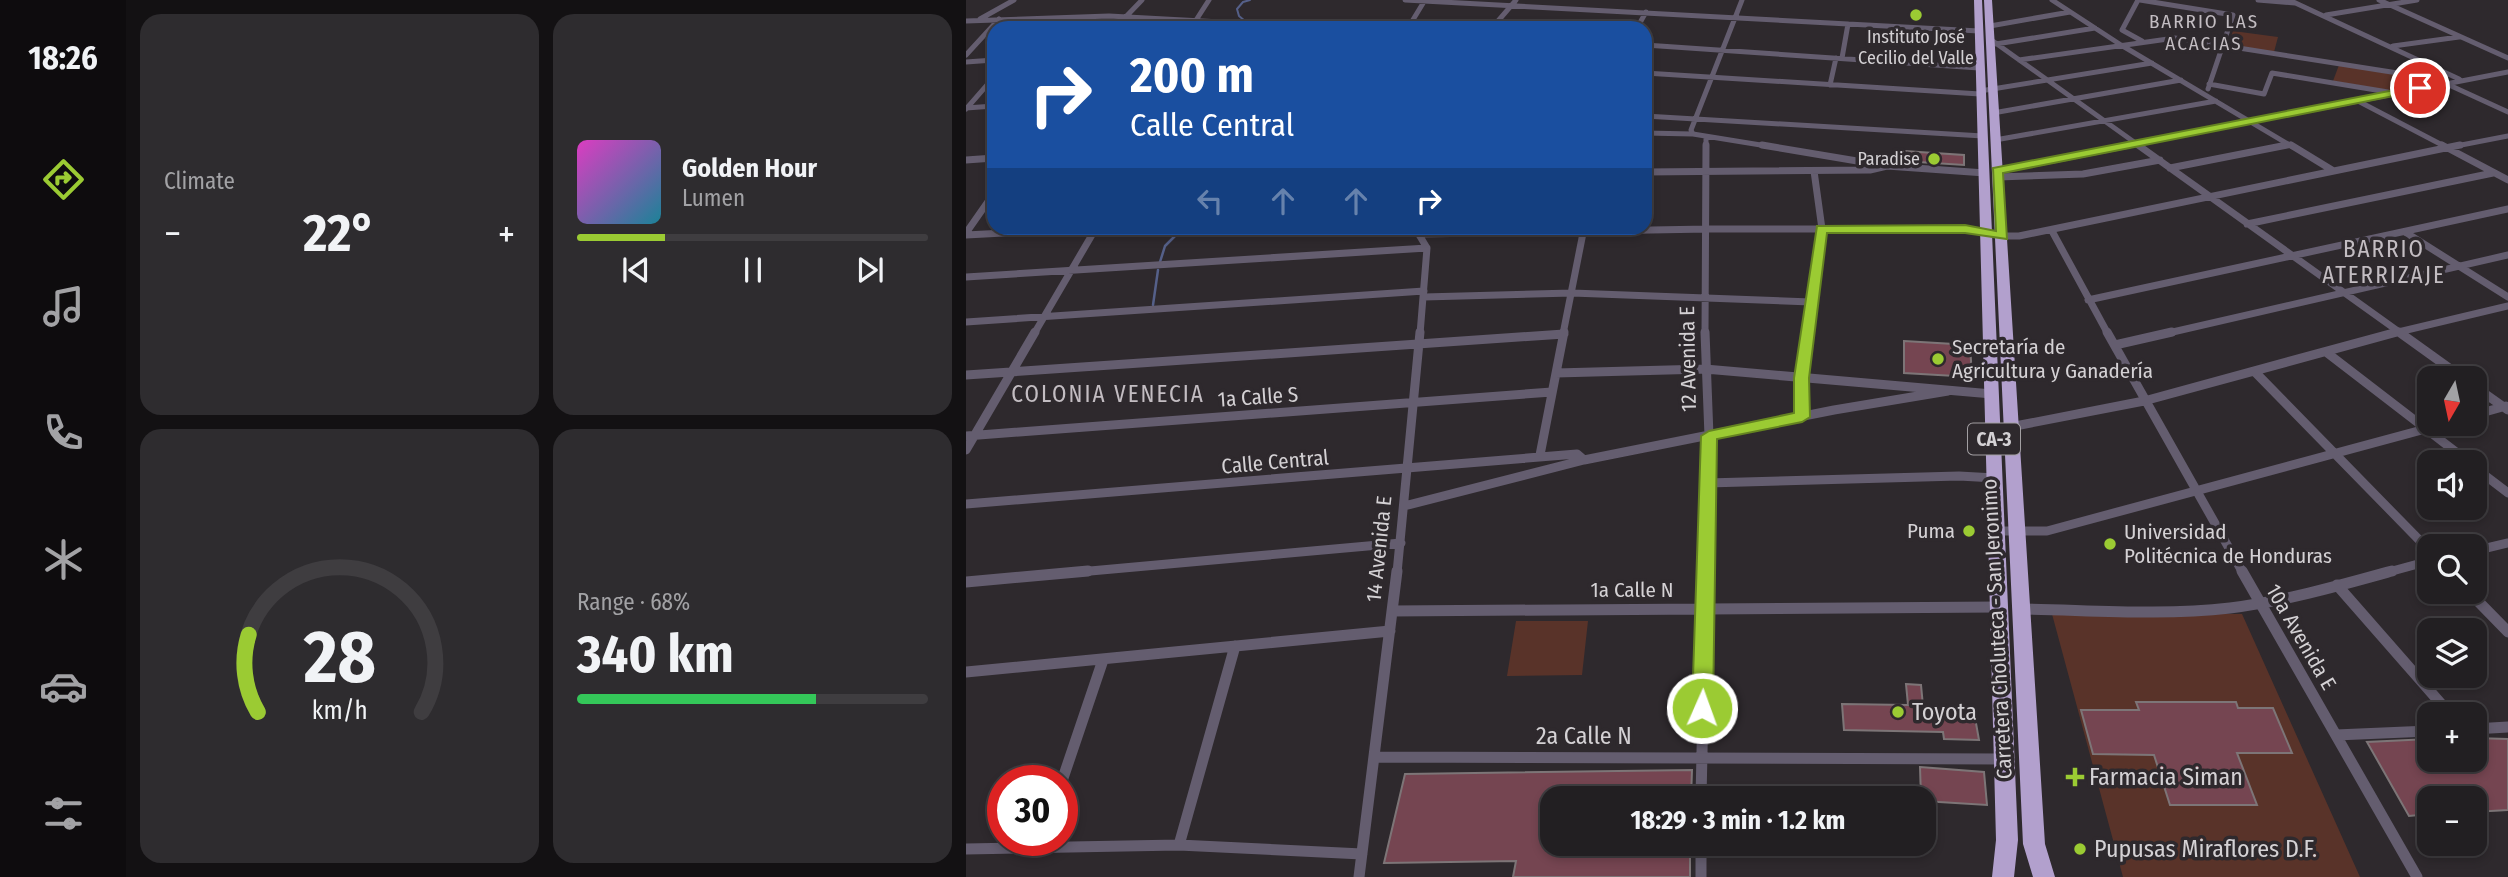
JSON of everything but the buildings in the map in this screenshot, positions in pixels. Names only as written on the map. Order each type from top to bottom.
[{"type":"highway","name":"Carretera Choluteca - San Jeronimo","points":[[1978,0],[1989,35],[1979,68],[1993,173],[2015,532],[2009,608],[2004,759],[2007,840],[2003,877]]},
{"type":"highway","name":"Carretera Choluteca - San Jeronimo","points":[[1989,0],[1984,91],[1993,113],[1989,138]]},
{"type":"highway","name":"Carretera Choluteca - San Jeronimo","points":[[1995,234],[1992,394],[1997,531],[2009,608],[2034,844],[2045,877]]},
{"type":"street","points":[[979,20],[1014,0]]},
{"type":"street","points":[[1120,21],[1142,0]]},
{"type":"street","points":[[966,21],[1047,16],[1195,21],[1209,0]]},
{"type":"street","points":[[1405,0],[1736,17],[1989,35],[2095,28]]},
{"type":"street","points":[[1498,21],[1516,0]]},
{"type":"street","points":[[1615,10],[1622,0]]},
{"type":"street","points":[[1692,132],[1710,77],[1742,0]]},
{"type":"street","points":[[2052,0],[2121,45],[2332,170]]},
{"type":"street","points":[[2142,42],[2122,30],[2139,0],[2232,13],[2234,15],[2206,95]]},
{"type":"street","points":[[2258,0],[2297,4]]},
{"type":"street","points":[[2289,0],[2459,79]]},
{"type":"street","points":[[2379,0],[2508,58]]},
{"type":"street","points":[[2325,15],[2417,0]]},
{"type":"street","points":[[1412,21],[1425,1]]},
{"type":"street","points":[[1641,21],[1646,12]]},
{"type":"street","points":[[1989,35],[2070,12]]},
{"type":"street","points":[[1043,21],[1047,16]]},
{"type":"street","points":[[1830,85],[1848,24]]},
{"type":"street","points":[[966,55],[987,32]]},
{"type":"street","points":[[1989,35],[2018,60],[2446,366]]},
{"type":"street","points":[[2391,46],[2461,37]]},
{"type":"street","points":[[2018,60],[2175,38],[2447,82],[2508,112]]},
{"type":"street","points":[[1652,46],[1979,68]]},
{"type":"street","points":[[966,62],[987,60]]},
{"type":"street","points":[[1652,73],[1830,85],[1984,91],[2152,63]]},
{"type":"street","points":[[1993,173],[2459,79],[2508,72]]},
{"type":"street","points":[[2209,85],[2264,94],[2272,74],[2393,93]]},
{"type":"street","points":[[1993,113],[2181,80]]},
{"type":"street","points":[[966,108],[987,86]]},
{"type":"street","points":[[2358,100],[2508,180]]},
{"type":"street","points":[[1652,117],[1989,138],[2216,101]]},
{"type":"street","points":[[966,108],[987,106]]},
{"type":"street","points":[[1652,133],[1692,132],[1706,137],[1887,166],[1993,173],[2083,174],[2160,160]]},
{"type":"street","points":[[1652,229],[1965,229],[1995,234],[2052,231],[2209,195],[2508,136]]},
{"type":"street","name":"12 Avenida E","points":[[1701,786],[1709,436],[1705,369],[1708,229],[1706,137]]},
{"type":"street","points":[[2170,167],[2289,145]]},
{"type":"street","points":[[966,160],[987,158]]},
{"type":"street","points":[[1652,172],[1870,170],[1887,166]]},
{"type":"street","points":[[1802,417],[1801,378],[1822,229],[1814,170]]},
{"type":"street","points":[[2247,224],[2493,173]]},
{"type":"street","points":[[966,234],[987,203]]},
{"type":"street","points":[[2088,300],[2508,209]]},
{"type":"street","name":"10a Avenida E","points":[[2052,231],[2144,401],[2417,877]]},
{"type":"street","points":[[2405,232],[2508,297]]},
{"type":"street","points":[[966,234],[987,233]]},
{"type":"street","points":[[966,450],[970,436],[1091,235]]},
{"type":"street","name":"14 Avenida E","points":[[1359,877],[1401,543],[1427,248],[1420,235]]},
{"type":"street","points":[[1540,455],[1583,235]]},
{"type":"street","points":[[966,277],[1427,248]]},
{"type":"street","points":[[2115,345],[2508,255]]},
{"type":"street","points":[[966,322],[1424,294],[1572,293],[1811,302]]},
{"type":"street","points":[[2010,427],[2144,401],[2398,332],[2508,306]]},
{"type":"street","points":[[966,375],[1564,334]]},
{"type":"street","points":[[2326,352],[2417,421]]},
{"type":"street","points":[[1556,373],[1705,369],[1992,394]]},
{"type":"street","points":[[2254,371],[2417,537]]},
{"type":"street","name":"Calle Central","points":[[1404,506],[1584,460],[1948,391]]},
{"type":"street","name":"1a Calle S","points":[[970,436],[1552,392]]},
{"type":"street","points":[[2487,395],[2506,408]]},
{"type":"street","points":[[2487,412],[2506,408]]},
{"type":"street","points":[[1997,531],[2047,531],[2417,430]]},
{"type":"street","points":[[2436,436],[2454,450]]},
{"type":"street","name":"Calle Central","points":[[966,504],[1406,469],[1540,455],[1577,454],[1584,460]]},
{"type":"street","points":[[1707,483],[1959,476],[1995,478]]},
{"type":"street","points":[[2487,477],[2508,494]]},
{"type":"street","points":[[966,582],[1401,543]]},
{"type":"street","points":[[2487,548],[2508,544]]},
{"type":"street","name":"1a Calle N","points":[[1392,611],[2009,608],[2125,611],[2227,608],[2259,604],[2417,564]]},
{"type":"street","points":[[2337,584],[2440,702]]},
{"type":"street","points":[[2481,604],[2508,632]]},
{"type":"street","points":[[966,672],[1390,631]]},
{"type":"street","points":[[1179,845],[1235,646]]},
{"type":"street","points":[[1067,765],[1103,660]]},
{"type":"street","points":[[2487,728],[2508,727]]},
{"type":"street","points":[[2336,735],[2417,732]]},
{"type":"street","name":"2a Calle N","points":[[1374,757],[2004,759]]},
{"type":"street","points":[[1078,844],[1179,845],[1362,854]]},
{"type":"street","points":[[966,849],[987,847]]},
{"type":"street","points":[[1701,856],[1701,877]]},
{"type":"shaded area","points":[[2233,31],[2278,37],[2274,52],[2228,45]]},
{"type":"shaded area","points":[[2339,65],[2434,81],[2393,91],[2333,81]]},
{"type":"shaded area","points":[[2052,614],[2242,614],[2360,877],[2123,877]],"holes":[[[2137,702],[2236,702],[2238,708],[2273,708],[2292,753],[2237,753],[2256,805],[2171,805],[2154,755],[2094,754],[2082,711],[2139,710]]]},
{"type":"shaded area","points":[[1516,621],[1588,621],[1582,675],[1507,676]]},
{"type":"waterway","points":[[1245,21],[1239,16],[1237,9],[1243,2],[1250,0]]},
{"type":"waterway","points":[[1160,262],[1165,246],[1176,235]]},
{"type":"waterway","points":[[1153,305],[1158,270]]},
{"type":"place","name":"Instituto José Cecilio del Valle","points":[[1916,15]]},
{"type":"place","name":"Paradise","points":[[1934,159]]},
{"type":"place","name":"Secretaría de Agricultura y Ganadería","points":[[1938,359]]},
{"type":"place","name":"Puma","points":[[1969,531]]},
{"type":"place","name":"Universidad Politécnica de Honduras","points":[[2110,544]]},
{"type":"place","name":"Toyota","points":[[1898,712]]},
{"type":"place","name":"Farmacia Siman","points":[[2075,777]]},
{"type":"place","name":"Pupusas Miraflores D.F.","points":[[2080,849]]},
{"type":"district","name":"BARRIO LAS ACACIAS","points":[[2204,32]]},
{"type":"district","name":"BARRIO ATERRIZAJE","points":[[2384,262]]},
{"type":"district","name":"COLONIA VENECIA","points":[[1108,394]]},
{"type":"route","points":[[1702,708],[1709,436],[1802,417],[1801,378],[1822,229],[1965,229],[2002,236],[1997,171],[2420,88]]}]
